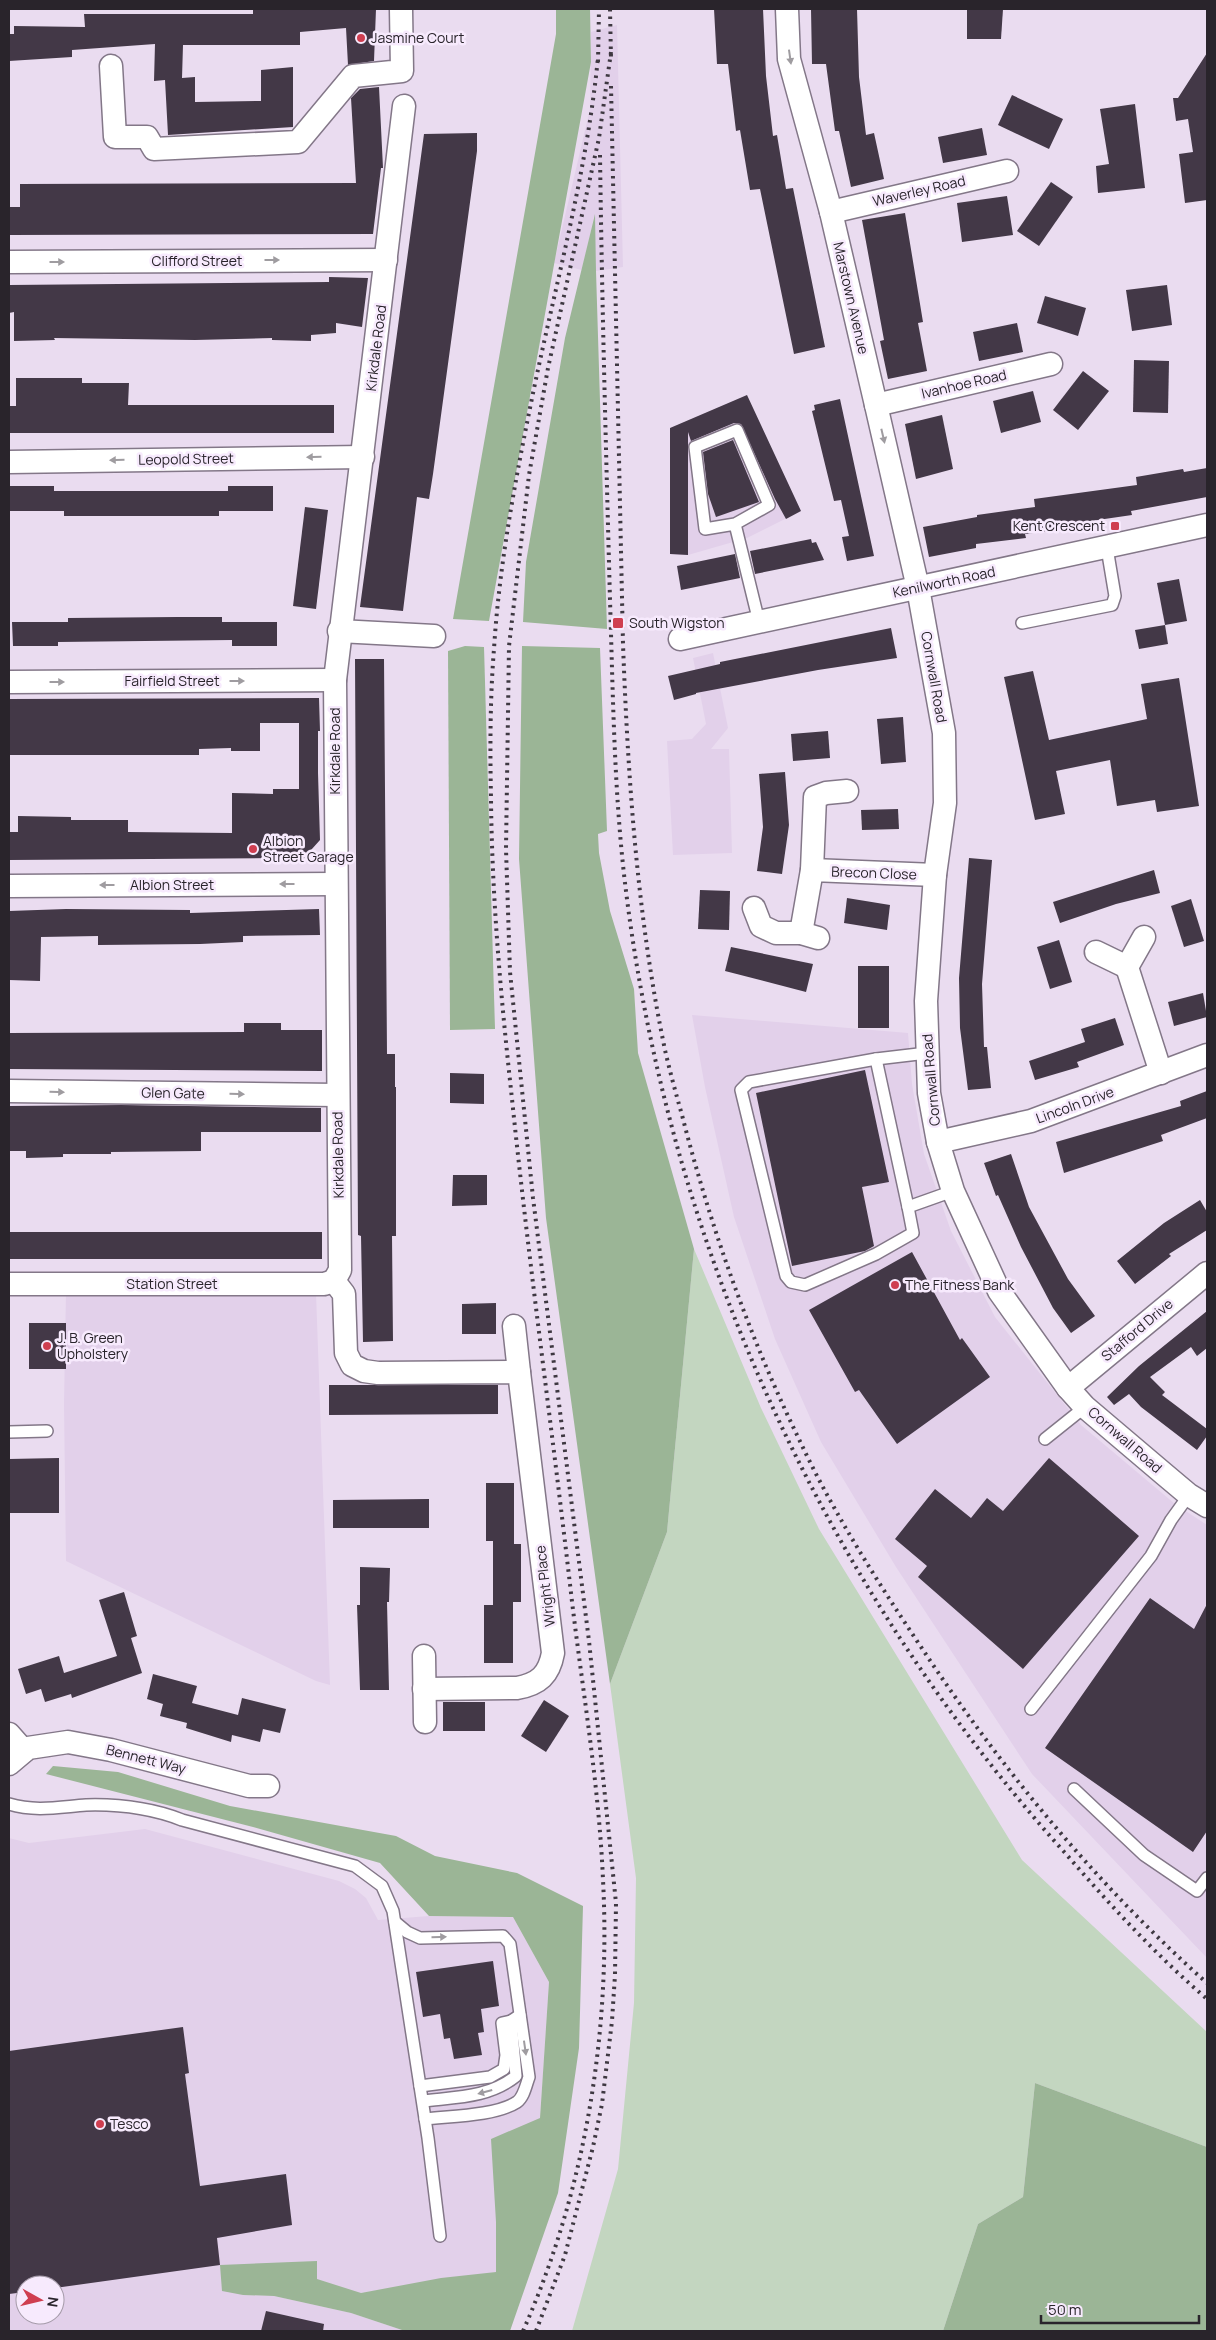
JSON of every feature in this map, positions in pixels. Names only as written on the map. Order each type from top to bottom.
[{"type":"street","points":[[111,66],[115,137],[147,137],[154,149],[298,142],[353,76],[402,71],[401,9]]},
{"type":"street","name":"Marstown Avenue","points":[[787,9],[789,60],[831,212],[918,588]]},
{"type":"street","name":"Kirkdale Road","points":[[334,1281],[340,1270],[335,884],[335,680],[339,631],[363,457],[404,106]]},
{"type":"street","name":"Waverley Road","points":[[831,212],[1007,171]]},
{"type":"street","name":"Clifford Street","points":[[9,262],[386,260]]},
{"type":"street","name":"Ivanhoe Road","points":[[876,404],[1051,364]]},
{"type":"street","name":"Leopold Street","points":[[9,462],[363,457]]},
{"type":"street","name":"Kenilworth Road","points":[[680,639],[1207,525]]},
{"type":"street","name":"Cornwall Road","points":[[918,588],[944,733],[946,763],[945,803],[935,875],[926,1001],[927,1053],[930,1093],[938,1142],[953,1192],[999,1291],[1068,1388],[1085,1407],[1198,1501]]},
{"type":"street","points":[[339,631],[434,636]]},
{"type":"street","name":"Fairfield Street","points":[[9,682],[335,680]]},
{"type":"street","name":"Brecon Close","points":[[754,908],[761,926],[776,933],[810,935],[815,797],[826,793],[847,791]]},
{"type":"street","name":"Brecon Close","points":[[812,870],[935,875]]},
{"type":"street","name":"Albion Street","points":[[9,886],[335,884]]},
{"type":"street","points":[[1127,967],[1144,937]]},
{"type":"street","points":[[1096,952],[1127,967],[1161,1073]]},
{"type":"street","name":"Lincoln Drive","points":[[938,1142],[1031,1121],[1207,1055]]},
{"type":"street","name":"Glen Gate","points":[[9,1091],[337,1095]]},
{"type":"street","name":"Stafford Drive","points":[[1068,1388],[1207,1273]]},
{"type":"street","points":[[334,1281],[344,1294],[346,1354],[352,1366],[364,1371],[378,1373],[519,1372]]},
{"type":"street","name":"Station Street","points":[[9,1284],[324,1284],[334,1281]]},
{"type":"street","name":"Wright Place","points":[[424,1689],[517,1688],[529,1686],[540,1679],[550,1668],[553,1653],[547,1593],[514,1326]]},
{"type":"street","points":[[424,1656],[424,1722]]},
{"type":"street","name":"Bennett Way","points":[[9,1734],[16,1757],[28,1748],[47,1743],[68,1742],[111,1750],[249,1786],[268,1786]]},
{"type":"lane","points":[[737,430],[769,506],[735,524],[705,528],[695,447],[737,430]]},
{"type":"lane","points":[[735,524],[758,622]]},
{"type":"lane","points":[[1022,623],[1112,605],[1115,596],[1107,548]]},
{"type":"lane","points":[[876,1059],[913,1233],[876,1254],[806,1285],[791,1282],[786,1276],[740,1090],[749,1082],[876,1059],[927,1053]]},
{"type":"lane","points":[[908,1207],[953,1192]]},
{"type":"lane","points":[[1046,1438],[1085,1407]]},
{"type":"lane","points":[[9,1432],[48,1431]]},
{"type":"lane","points":[[1032,1709],[1151,1556],[1171,1520],[1198,1501]]},
{"type":"lane","points":[[1074,1789],[1144,1855],[1197,1892],[1207,1878]]},
{"type":"lane","points":[[9,1804],[27,1809],[88,1805],[131,1806],[165,1813],[182,1820],[355,1866],[382,1886],[393,1911],[402,1962],[440,2236]]},
{"type":"lane","points":[[395,1922],[407,1932],[420,1938],[503,1936],[510,1944],[516,2018],[516,2076],[502,2087],[483,2094],[422,2101]]},
{"type":"lane","points":[[402,1962],[406,1949],[420,1938]]},
{"type":"lane","points":[[420,2086],[490,2077],[504,2069],[506,2055],[502,2023],[516,2018]]},
{"type":"lane","points":[[425,2119],[492,2111],[518,2101],[528,2077],[516,2018]]},
{"type":"shaded area","points":[[617,25],[623,267],[596,271],[594,217],[582,270],[554,263],[590,109],[591,32]]},
{"type":"shaded area","points":[[754,413],[801,511],[747,538],[688,555],[670,554],[670,428]]},
{"type":"shaded area","points":[[713,653],[728,728],[711,749],[729,749],[732,853],[673,855],[667,741],[692,739],[706,724],[693,658]]},
{"type":"shaded area","points":[[692,1015],[908,1033],[912,1084],[924,1154],[951,1231],[995,1317],[1081,1425],[1175,1504],[1207,1525],[1207,1958],[1032,1774],[896,1567],[821,1442],[775,1339],[734,1217],[705,1087]]},
{"type":"shaded area","points":[[66,1292],[316,1293],[330,1685],[316,1681],[66,1561],[64,1404]]},
{"type":"shaded area","points":[[145,1829],[339,1881],[355,1889],[366,1898],[378,1920],[429,1916],[513,1917],[549,1982],[540,2118],[496,2222],[496,2272],[361,2293],[243,2295],[274,2296],[351,2313],[405,2331],[9,2331],[9,1838],[29,1843]]},
{"type":"green space","points":[[556,9],[590,9],[591,62],[489,621],[453,619],[556,34]]},
{"type":"green space","points":[[595,214],[607,629],[523,622],[526,562],[565,338]]},
{"type":"green space","points":[[465,646],[484,647],[495,1029],[450,1030],[448,651]]},
{"type":"green space","points":[[522,646],[600,648],[607,831],[598,834],[599,853],[610,911],[634,989],[638,1053],[694,1249],[667,1532],[610,1684],[546,1218],[519,859]]},
{"type":"green space","points":[[694,1249],[761,1408],[819,1529],[1022,1860],[1207,2032],[1207,2147],[1035,2083],[1023,2197],[978,2224],[943,2331],[572,2331],[618,2169],[634,2003],[636,1878],[610,1684],[667,1532]]},
{"type":"green space","points":[[53,1766],[118,1772],[230,1806],[396,1836],[435,1856],[517,1873],[583,1906],[579,2048],[558,2193],[510,2331],[405,2331],[351,2313],[274,2296],[243,2295],[222,2291],[220,2265],[317,2261],[317,2279],[361,2293],[441,2278],[496,2272],[496,2222],[491,2139],[540,2118],[549,1982],[513,1917],[429,1916],[380,1863],[253,1827],[46,1774]]},
{"type":"green space","points":[[1035,2083],[1207,2147],[1207,2331],[943,2331],[978,2224],[1023,2197]]},
{"type":"building","points":[[253,9],[376,9],[374,61],[348,65],[346,28],[300,32],[300,45],[183,45],[182,78],[195,77],[195,102],[261,101],[261,70],[293,67],[293,127],[168,135],[165,80],[154,81],[155,44],[72,50],[72,57],[9,61],[9,34],[14,34],[14,26],[85,27],[84,14],[253,14]]},
{"type":"building","points":[[714,9],[763,9],[766,76],[773,136],[777,135],[786,189],[793,188],[825,347],[794,354],[760,189],[750,190],[740,130],[736,131],[728,64],[717,64]]},
{"type":"building","points":[[811,9],[857,9],[859,77],[866,135],[874,133],[884,179],[851,187],[839,131],[835,131],[826,64],[812,64]]},
{"type":"building","points":[[967,9],[1003,9],[1001,39],[967,39]]},
{"type":"building","points":[[1207,53],[1207,200],[1185,203],[1179,154],[1193,152],[1188,119],[1176,121],[1173,98],[1178,98]]},
{"type":"building","points":[[379,87],[383,168],[381,168],[373,234],[9,235],[9,207],[20,207],[20,184],[356,183],[351,98],[360,89]]},
{"type":"building","points":[[1012,95],[1063,119],[1049,149],[998,125]]},
{"type":"building","points":[[1135,104],[1145,188],[1098,193],[1096,166],[1109,164],[1100,109]]},
{"type":"building","points":[[982,128],[987,155],[943,163],[938,137]]},
{"type":"building","points":[[477,133],[477,151],[433,474],[429,499],[417,497],[403,611],[360,607],[424,134]]},
{"type":"building","points":[[1051,182],[1073,197],[1039,246],[1017,231]]},
{"type":"building","points":[[1007,196],[1013,235],[962,242],[957,203]]},
{"type":"building","points":[[905,213],[923,322],[918,323],[927,371],[888,379],[880,341],[884,340],[862,220]]},
{"type":"building","points":[[329,277],[368,278],[362,327],[336,323],[336,333],[311,335],[311,341],[272,340],[272,338],[195,340],[54,338],[55,340],[14,341],[14,312],[9,313],[9,285],[329,282]]},
{"type":"building","points":[[1167,285],[1172,325],[1132,331],[1126,290]]},
{"type":"building","points":[[1045,296],[1086,308],[1078,336],[1037,323]]},
{"type":"building","points":[[1017,323],[1023,352],[979,361],[973,332]]},
{"type":"building","points":[[1134,360],[1169,361],[1168,413],[1133,412]]},
{"type":"building","points":[[1083,371],[1109,391],[1078,430],[1053,410]]},
{"type":"building","points":[[16,378],[82,378],[82,383],[129,383],[128,405],[334,405],[334,433],[9,433],[9,406],[16,406]]},
{"type":"building","points":[[1033,391],[1041,422],[1001,433],[993,401]]},
{"type":"building","points":[[747,395],[801,511],[786,519],[741,424],[734,423],[691,441],[688,432],[688,555],[670,554],[670,428]]},
{"type":"building","points":[[840,399],[874,556],[847,561],[842,537],[849,536],[841,500],[834,501],[812,411],[815,410],[814,405]]},
{"type":"building","points":[[942,415],[953,469],[916,479],[905,424]]},
{"type":"building","points":[[733,440],[759,502],[716,517],[708,494],[703,452]]},
{"type":"building","points":[[1207,468],[1207,497],[1131,511],[1132,515],[1077,523],[1077,527],[1025,534],[1026,538],[976,544],[976,548],[929,557],[923,527],[977,517],[977,515],[1035,507],[1034,499],[1137,485],[1136,477],[1183,469],[1184,472]]},
{"type":"building","points":[[9,486],[54,486],[54,491],[228,491],[228,486],[273,486],[273,511],[219,511],[219,516],[64,516],[64,511],[9,511]]},
{"type":"building","points":[[305,507],[328,510],[316,609],[293,606]]},
{"type":"building","points":[[811,539],[812,543],[816,542],[824,560],[755,574],[750,551]]},
{"type":"building","points":[[735,554],[740,578],[681,590],[677,566]]},
{"type":"building","points":[[1179,579],[1187,621],[1165,625],[1157,583]]},
{"type":"building","points":[[222,617],[222,622],[277,622],[277,646],[232,646],[232,640],[58,642],[58,646],[13,646],[12,622],[68,622],[68,618]]},
{"type":"building","points":[[1165,625],[1168,644],[1139,649],[1135,630]]},
{"type":"building","points":[[891,628],[897,658],[818,670],[696,693],[674,700],[668,676],[720,664],[720,662]]},
{"type":"building","points":[[355,659],[384,659],[387,1054],[395,1054],[396,1087],[396,1236],[392,1236],[393,1341],[363,1342],[361,1236],[358,1235]]},
{"type":"building","points":[[1033,671],[1049,740],[1147,719],[1141,684],[1179,678],[1199,806],[1157,812],[1155,800],[1117,806],[1110,760],[1056,771],[1065,814],[1035,820],[1004,677]]},
{"type":"building","points":[[319,698],[318,773],[320,840],[303,859],[9,860],[9,832],[18,832],[18,816],[71,817],[71,820],[128,820],[128,832],[232,833],[232,793],[273,794],[273,789],[299,789],[299,723],[260,723],[260,751],[231,751],[231,748],[199,749],[199,755],[9,755],[9,699]]},
{"type":"building","points":[[903,717],[906,762],[881,764],[877,719]]},
{"type":"building","points":[[828,731],[830,758],[793,761],[791,734]]},
{"type":"building","points":[[785,772],[789,825],[782,874],[757,871],[763,827],[759,774]]},
{"type":"building","points":[[898,809],[899,829],[862,830],[861,810]]},
{"type":"building","points":[[969,858],[992,860],[982,984],[984,1047],[987,1047],[991,1088],[968,1090],[960,1028],[959,978]]},
{"type":"building","points":[[1154,870],[1160,893],[1116,904],[1060,923],[1053,902]]},
{"type":"building","points":[[700,890],[730,891],[729,930],[698,929]]},
{"type":"building","points":[[847,898],[890,905],[887,930],[844,923]]},
{"type":"building","points":[[1191,899],[1204,941],[1184,947],[1171,906]]},
{"type":"building","points":[[66,909],[190,910],[190,913],[319,909],[320,935],[243,936],[243,942],[200,944],[98,945],[98,936],[41,937],[40,981],[9,980],[9,911]]},
{"type":"building","points":[[1059,940],[1072,982],[1050,989],[1037,947]]},
{"type":"building","points":[[731,947],[813,964],[806,992],[725,971]]},
{"type":"building","points":[[858,966],[889,966],[889,1028],[858,1028]]},
{"type":"building","points":[[1203,993],[1207,1017],[1174,1026],[1168,1002]]},
{"type":"building","points":[[1115,1018],[1124,1045],[1077,1062],[1079,1067],[1035,1080],[1029,1061],[1085,1042],[1081,1029]]},
{"type":"building","points":[[244,1023],[281,1023],[281,1030],[322,1030],[322,1071],[9,1069],[9,1033],[244,1032]]},
{"type":"building","points":[[865,1070],[889,1182],[862,1187],[874,1246],[865,1251],[792,1266],[756,1093]]},
{"type":"building","points":[[450,1073],[484,1074],[484,1104],[450,1103]]},
{"type":"building","points":[[1207,1091],[1207,1118],[1161,1135],[1163,1141],[1064,1173],[1056,1142],[1181,1106],[1180,1101]]},
{"type":"building","points":[[121,1105],[321,1108],[321,1132],[201,1132],[201,1151],[111,1152],[111,1154],[63,1154],[63,1157],[26,1158],[26,1151],[9,1151],[9,1106]]},
{"type":"building","points":[[1011,1154],[1029,1207],[1068,1279],[1095,1316],[1071,1333],[1053,1308],[1021,1247],[998,1195],[996,1196],[984,1163]]},
{"type":"building","points":[[453,1175],[487,1175],[487,1205],[452,1206]]},
{"type":"building","points":[[1200,1200],[1207,1212],[1207,1230],[1169,1254],[1171,1256],[1135,1284],[1117,1261],[1164,1223]]},
{"type":"building","points":[[9,1232],[322,1232],[322,1259],[9,1259]]},
{"type":"building","points":[[912,1252],[960,1340],[962,1338],[990,1377],[897,1444],[859,1390],[855,1392],[809,1310]]},
{"type":"building","points":[[496,1303],[496,1334],[462,1334],[462,1304]]},
{"type":"building","points":[[1207,1311],[1207,1348],[1197,1356],[1191,1347],[1150,1377],[1165,1392],[1162,1395],[1207,1429],[1207,1436],[1197,1450],[1141,1407],[1129,1394],[1114,1405],[1107,1397],[1139,1366]]},
{"type":"building","name":"J. B. Green Upholstery","points":[[29,1323],[66,1323],[66,1369],[29,1369]]},
{"type":"building","points":[[329,1385],[498,1385],[498,1414],[329,1415]]},
{"type":"building","points":[[59,1458],[59,1513],[9,1513],[9,1459]]},
{"type":"building","points":[[1049,1458],[1139,1536],[1023,1669],[918,1577],[927,1566],[895,1539],[935,1489],[971,1518],[987,1498],[1003,1511]]},
{"type":"building","points":[[486,1483],[514,1483],[514,1544],[521,1544],[521,1602],[513,1602],[513,1663],[484,1663],[484,1605],[493,1605],[493,1541],[486,1541]]},
{"type":"building","points":[[429,1499],[429,1528],[333,1528],[333,1500]]},
{"type":"building","points":[[360,1567],[390,1568],[389,1602],[387,1602],[389,1690],[360,1690],[357,1605],[360,1605]]},
{"type":"building","points":[[124,1592],[137,1636],[131,1638],[142,1673],[72,1698],[71,1694],[45,1702],[41,1689],[26,1694],[18,1669],[59,1656],[64,1673],[117,1656],[99,1600]]},
{"type":"building","points":[[1150,1598],[1194,1629],[1207,1604],[1207,1831],[1193,1852],[1045,1748]]},
{"type":"building","points":[[153,1674],[197,1686],[192,1703],[238,1715],[242,1698],[286,1709],[280,1733],[263,1729],[260,1742],[232,1735],[231,1742],[186,1728],[187,1723],[160,1716],[163,1704],[147,1699]]},
{"type":"building","points":[[544,1700],[569,1716],[546,1752],[521,1736]]},
{"type":"building","points":[[443,1702],[485,1702],[485,1731],[443,1731]]},
{"type":"building","points":[[493,1961],[499,2006],[481,2009],[484,2032],[478,2033],[482,2055],[454,2059],[450,2038],[444,2039],[440,2014],[423,2017],[416,1972]]},
{"type":"building","name":"Tesco","points":[[183,2027],[189,2073],[185,2074],[200,2186],[286,2174],[292,2225],[217,2238],[220,2265],[65,2287],[65,2275],[15,2275],[15,2293],[9,2294],[9,2051]]},
{"type":"building","points":[[266,2311],[324,2324],[323,2331],[261,2331]]},
{"type":"railway","points":[[598,62],[599,9]]},
{"type":"railway","points":[[610,9],[611,59]]},
{"type":"railway","points":[[536,2331],[565,2255],[602,2104],[612,2021],[616,1903],[589,1641],[533,1198],[510,972],[506,849],[509,646],[529,475],[548,368],[599,138],[611,52]]},
{"type":"railway","points":[[523,2331],[545,2278],[563,2223],[578,2167],[589,2110],[598,2053],[603,1995],[603,1880],[594,1772],[526,1223],[504,1024],[493,874],[491,705],[496,619],[508,528],[530,408],[578,189],[593,101],[598,57]]},
{"type":"railway","points":[[611,86],[623,644],[635,847],[655,1000],[673,1083],[705,1197],[746,1318],[779,1396],[825,1491],[889,1598],[986,1740],[1055,1826],[1128,1907],[1207,1983]]},
{"type":"railway","points":[[600,155],[613,706],[621,848],[646,1017],[678,1149],[719,1278],[770,1403],[831,1523],[901,1639],[979,1750],[1066,1854],[1134,1929],[1207,1999]]},
{"type":"place","name":"Jasmine Court","points":[[361,38]]},
{"type":"place","name":"Kent Crescent","points":[[1115,526]]},
{"type":"place","name":"South Wigston","points":[[618,623]]},
{"type":"place","name":"Albion Street Garage","points":[[253,849]]},
{"type":"place","name":"The Fitness Bank","points":[[895,1285]]},
{"type":"place","name":"J. B. Green Upholstery","points":[[47,1346]]},
{"type":"place","name":"Tesco","points":[[100,2124]]}]
